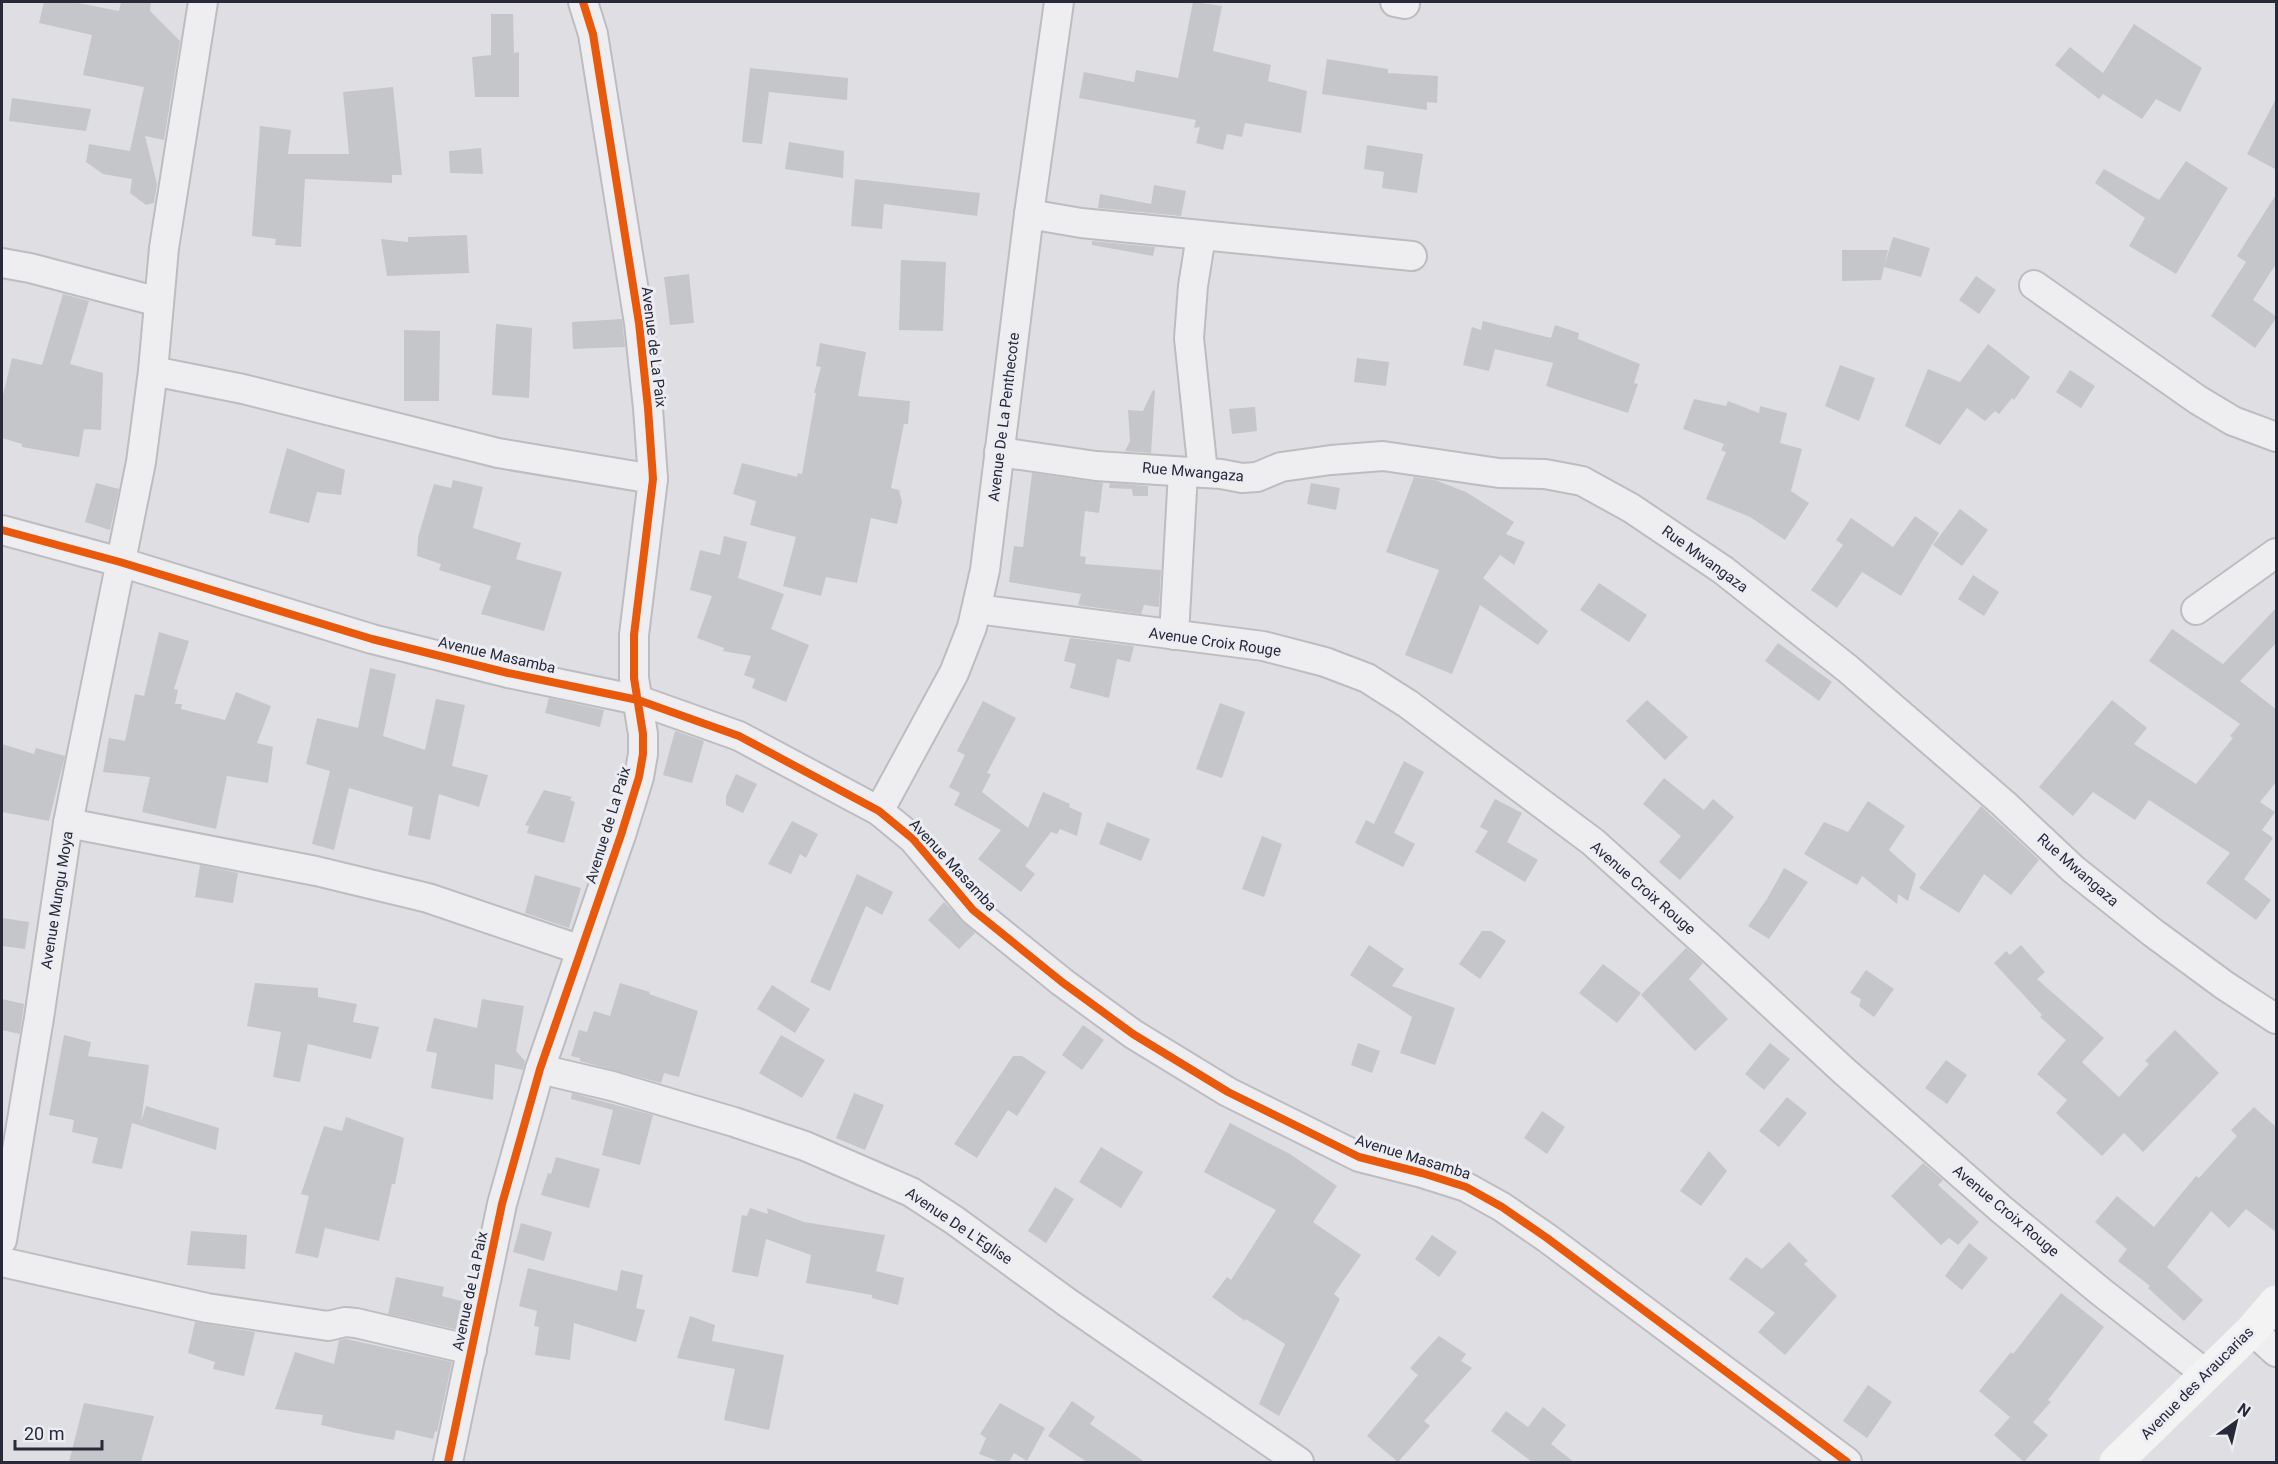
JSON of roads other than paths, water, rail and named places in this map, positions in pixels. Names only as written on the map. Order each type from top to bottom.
[{"type":"street","name":"Avenue Mungu Moya","points":[[2,1240],[39,1018],[68,823],[143,451],[164,248],[203,2]]},
{"type":"street","name":"Avenue de La Paix","points":[[448,1462],[502,1204],[540,1069],[639,777],[643,734],[634,678],[634,635],[653,479],[648,408],[639,323],[593,34],[584,2]]},
{"type":"street","name":"Avenue De La Penthecote","points":[[879,811],[954,673],[977,609],[985,570],[1029,214],[1059,2]]},
{"type":"street","points":[[1029,214],[1081,223],[1412,256]]},
{"type":"street","points":[[1174,636],[1193,472],[1189,338],[1193,286],[1201,236]]},
{"type":"street","points":[[2,263],[30,268],[159,302]]},
{"type":"street","points":[[2034,285],[2198,400],[2233,421],[2277,437]]},
{"type":"street","points":[[153,371],[243,389],[498,453],[653,479]]},
{"type":"street","name":"Rue Mwangaza","points":[[999,452],[1096,466],[1193,472],[1242,478],[1257,477],[1281,467],[1383,456],[1499,473],[1545,474],[1582,481],[1631,508],[1723,570],[1857,677],[2004,804],[2073,869],[2152,932],[2224,985],[2277,1019]]},
{"type":"street","name":"Avenue Masamba","points":[[2,530],[120,562],[372,639],[508,673],[638,700],[739,736],[879,811],[912,838],[973,910],[1062,982],[1133,1034],[1228,1092],[1359,1157],[1466,1187],[1502,1207],[1847,1462]]},
{"type":"street","points":[[2196,610],[2277,553]]},
{"type":"street","name":"Avenue Croix Rouge","points":[[977,609],[1263,646],[1325,662],[1367,678],[1408,704],[1593,842],[1844,1071],[2001,1209],[2100,1291],[2206,1374]]},
{"type":"street","points":[[68,823],[316,871],[417,896],[581,950]]},
{"type":"street","name":"Avenue De L'Eglise","points":[[540,1069],[612,1086],[734,1122],[805,1146],[911,1192],[1299,1462]]},
{"type":"street","points":[[2,1262],[207,1308],[328,1326],[345,1322],[356,1323],[472,1350]]},
{"type":"street","name":"Avenue des Araucarias","points":[[2116,1462],[2252,1330],[2277,1302]]},
{"type":"street","points":[[2252,1330],[2277,1352]]}]
